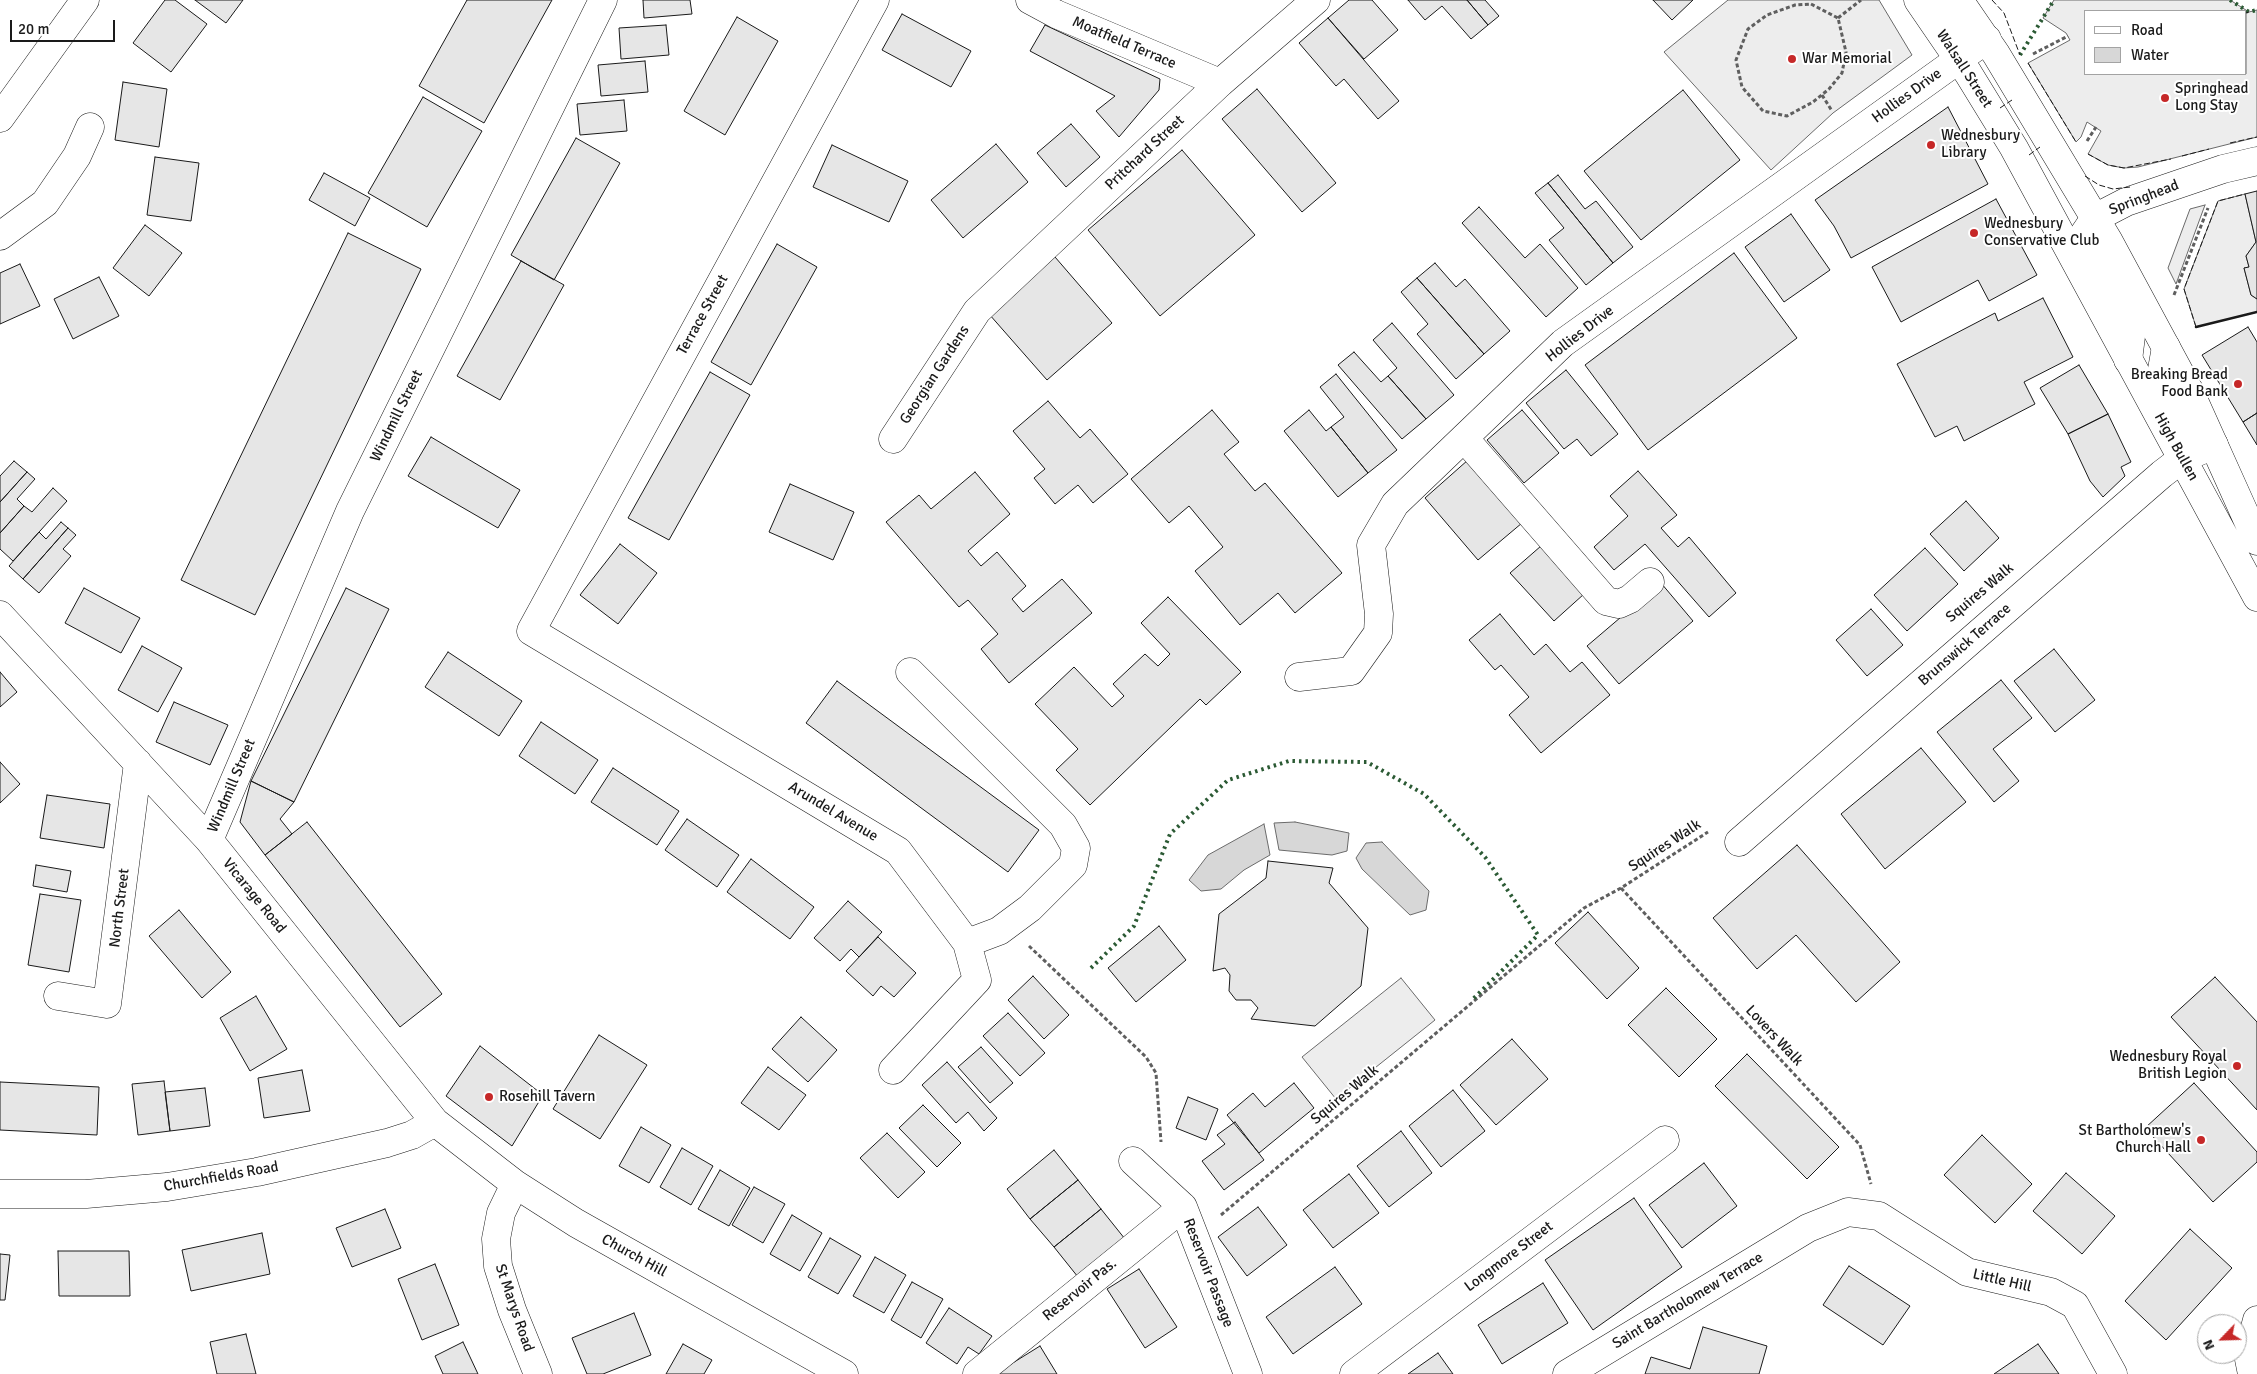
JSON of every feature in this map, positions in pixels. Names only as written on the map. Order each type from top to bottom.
[{"type":"main road","points":[[0,118],[85,0]]},
{"type":"main road","name":"Windmill Street","points":[[209,840],[350,511],[603,0]]},
{"type":"main road","name":"Terrace Street","points":[[531,631],[875,0]]},
{"type":"main road","name":"Moatfield Terrace","points":[[1030,0],[1060,7],[1220,83]]},
{"type":"main road","name":"Pritchard Street","points":[[977,310],[1220,83],[1316,0]]},
{"type":"main road","name":"Walsall Street","points":[[1918,0],[1973,49],[2095,218]]},
{"type":"main road","points":[[1940,0],[1973,49]]},
{"type":"main road","name":"Walsall Street","points":[[1959,0],[1973,49],[2011,144],[2068,244]]},
{"type":"main road","name":"Hollies Drive","points":[[1299,677],[1351,671],[1378,633],[1379,614],[1371,545],[1396,504],[1563,343],[1973,49]]},
{"type":"main road","points":[[0,236],[45,203],[77,156],[90,127]]},
{"type":"main road","name":"Springhead","points":[[2128,360],[2132,328],[2084,234],[2095,218],[2126,202],[2223,169],[2257,161]]},
{"type":"main road","name":"High Bullen","points":[[2095,218],[2190,392],[2197,452],[2257,597]]},
{"type":"main road","name":"High Bullen","points":[[2068,244],[2128,360],[2197,452],[2257,541]]},
{"type":"main road","name":"Georgian Gardens","points":[[893,439],[977,310]]},
{"type":"main road","points":[[1464,438],[1606,601],[1619,604],[1630,599],[1650,582]]},
{"type":"main road","name":"Brunswick Terrace","points":[[1738,842],[2152,483],[2197,452]]},
{"type":"main road","name":"Vicarage Road","points":[[0,615],[209,840],[435,1122]]},
{"type":"main road","name":"Arundel Avenue","points":[[531,631],[898,852],[967,942],[977,980],[893,1070]]},
{"type":"main road","points":[[910,672],[1063,825],[1076,848],[1073,864],[1030,908],[999,931],[967,942]]},
{"type":"main road","name":"North Street","points":[[58,996],[107,1004],[138,763]]},
{"type":"main road","name":"Church Hill","points":[[435,1122],[516,1184],[576,1224],[844,1374]]},
{"type":"main road","name":"Churchfields Road","points":[[0,1194],[86,1194],[166,1187],[258,1172],[387,1144],[412,1135],[435,1122]]},
{"type":"main road","name":"Longmore Street","points":[[1354,1374],[1665,1140]]},
{"type":"main road","name":"Reservoir Passage","points":[[1133,1161],[1174,1198],[1194,1238],[1248,1374]]},
{"type":"main road","name":"St Marys Road","points":[[516,1184],[501,1213],[496,1239],[498,1266],[512,1310],[538,1374]]},
{"type":"main road","name":"Reservoir Pas.","points":[[978,1374],[1174,1198]]},
{"type":"main road","name":"Little Hill","points":[[1808,1228],[1848,1212],[1879,1216],[1967,1272],[2051,1292],[2075,1306],[2112,1374]]},
{"type":"main road","name":"Saint Bartholomew Terrace","points":[[1567,1374],[1808,1228]]},
{"type":"main road","points":[[2252,1374],[2248,1354],[2257,1320]]},
{"type":"path","points":[[1838,18],[1861,0]]},
{"type":"path","points":[[1795,4],[1811,4],[1838,18],[1846,52],[1842,73],[1822,94],[1787,116],[1763,111],[1742,87],[1736,60],[1748,30],[1767,15],[1795,4]]},
{"type":"path","points":[[2028,58],[2068,36]]},
{"type":"path","points":[[1822,94],[1834,113]]},
{"type":"path","points":[[2173,297],[2209,205]]},
{"type":"path","name":"Squires Walk","points":[[1194,1238],[1584,908],[1621,888],[1714,828]]},
{"type":"path","name":"Lovers Walk","points":[[1621,888],[1860,1145],[1879,1216]]},
{"type":"path","points":[[1006,926],[1146,1057],[1156,1073],[1174,1198]]},
{"type":"shaded area","points":[[1728,0],[1879,0],[1912,55],[1833,113],[1771,170],[1664,52]]},
{"type":"shaded area","name":"Springhead Long Stay","points":[[2054,0],[2230,0],[2246,10],[2084,10],[2084,75],[2247,75],[2247,11],[2257,10],[2257,137],[2138,167],[2124,168],[2108,165],[2088,154],[2101,131],[2087,122],[2081,137],[2076,142],[2028,63],[2070,40],[2066,33],[2043,18]]},
{"type":"shaded area","points":[[2245,194],[2256,242],[2246,256],[2249,267],[2244,268],[2251,295],[2257,299],[2257,312],[2196,327],[2184,289],[2218,201]]},
{"type":"shaded area","points":[[2205,205],[2176,284],[2168,268],[2190,209]]},
{"type":"shaded area","points":[[1401,978],[1435,1020],[1336,1099],[1302,1057]]},
{"type":"water","points":[[1295,822],[1349,833],[1347,851],[1332,855],[1279,850],[1274,823]]},
{"type":"water","points":[[1264,824],[1270,855],[1244,870],[1221,889],[1201,891],[1189,880],[1208,855]]},
{"type":"water","points":[[1382,842],[1429,891],[1426,910],[1410,915],[1362,869],[1356,858],[1366,843]]},
{"type":"building","points":[[165,0],[175,0],[207,24],[171,72],[133,43]]},
{"type":"building","points":[[195,0],[243,0],[226,23]]},
{"type":"building","points":[[467,0],[552,0],[484,123],[419,86]]},
{"type":"building","points":[[643,0],[690,0],[692,14],[644,18]]},
{"type":"building","points":[[1349,0],[1372,0],[1398,30],[1364,59],[1328,18]]},
{"type":"building","points":[[1408,0],[1467,0],[1488,25],[1471,39],[1442,6],[1425,20]]},
{"type":"building","points":[[1467,0],[1485,0],[1499,16],[1488,25]]},
{"type":"building","points":[[1653,0],[1693,0],[1672,20]]},
{"type":"building","points":[[902,14],[971,51],[951,87],[882,50]]},
{"type":"building","points":[[737,17],[778,41],[725,135],[684,111]]},
{"type":"building","points":[[1328,18],[1399,101],[1378,119],[1344,79],[1336,86],[1299,43]]},
{"type":"building","points":[[666,25],[669,55],[621,59],[619,28]]},
{"type":"building","points":[[1045,25],[1160,79],[1159,90],[1119,137],[1096,111],[1115,96],[1030,51]]},
{"type":"building","points":[[645,61],[648,92],[601,96],[598,65]]},
{"type":"building","points":[[123,82],[167,89],[159,147],[115,140]]},
{"type":"building","points":[[1257,89],[1336,183],[1302,212],[1222,119]]},
{"type":"building","points":[[1683,90],[1740,160],[1641,240],[1584,171]]},
{"type":"building","points":[[423,97],[482,131],[427,227],[368,193]]},
{"type":"building","points":[[624,100],[627,131],[580,135],[577,104]]},
{"type":"building","name":"Wednesbury Library","points":[[1948,107],[1988,184],[1851,258],[1834,226],[1815,200]]},
{"type":"building","points":[[1071,124],[1100,157],[1066,187],[1037,153]]},
{"type":"building","points":[[576,138],[620,163],[554,280],[511,255]]},
{"type":"building","points":[[996,144],[1028,182],[963,238],[931,200]]},
{"type":"building","points":[[832,145],[908,181],[889,222],[813,187]]},
{"type":"building","points":[[1182,150],[1255,235],[1160,316],[1088,230]]},
{"type":"building","points":[[155,157],[199,163],[191,221],[147,215]]},
{"type":"building","points":[[324,173],[370,198],[355,226],[309,200]]},
{"type":"building","points":[[1558,175],[1585,209],[1596,201],[1633,247],[1613,263],[1548,183]]},
{"type":"building","points":[[1548,183],[1613,263],[1586,285],[1549,240],[1564,228],[1535,193]]},
{"type":"building","points":[[2257,191],[2257,299],[2251,295],[2244,268],[2249,267],[2246,256],[2256,242],[2245,194]]},
{"type":"building","name":"Wednesbury Conservative Club","points":[[1996,199],[2037,275],[1989,301],[1978,280],[1901,322],[1872,267]]},
{"type":"building","points":[[1479,207],[1525,258],[1540,244],[1578,288],[1546,317],[1462,223]]},
{"type":"building","points":[[1791,214],[1830,270],[1784,302],[1745,247]]},
{"type":"building","points":[[145,225],[182,253],[149,296],[113,268]]},
{"type":"building","points":[[348,233],[421,269],[255,615],[181,580]]},
{"type":"building","points":[[777,244],[817,267],[751,385],[711,362]]},
{"type":"building","points":[[1734,253],[1797,338],[1648,450],[1585,365]]},
{"type":"building","points":[[1055,257],[1112,323],[1047,380],[989,314]]},
{"type":"building","points":[[521,261],[564,285],[500,400],[457,376]]},
{"type":"building","points":[[1435,263],[1456,287],[1465,279],[1510,331],[1484,354],[1417,278]]},
{"type":"building","points":[[20,264],[40,306],[0,324],[0,273]]},
{"type":"building","points":[[99,277],[119,316],[73,339],[54,299]]},
{"type":"building","points":[[1417,278],[1484,354],[1456,379],[1417,334],[1428,324],[1401,292]]},
{"type":"building","points":[[2043,298],[2073,357],[2024,382],[2035,404],[1964,441],[1957,426],[1935,437],[1897,364],[1995,313],[1998,321]]},
{"type":"building","points":[[1392,323],[1454,395],[1426,419],[1388,376],[1397,368],[1373,340]]},
{"type":"building","name":"Breaking Bread Food Bank","points":[[2248,327],[2257,342],[2257,413],[2243,422],[2202,355]]},
{"type":"building","points":[[1354,352],[1381,382],[1388,376],[1426,419],[1402,439],[1338,365]]},
{"type":"building","points":[[2079,365],[2108,414],[2068,434],[2040,388]]},
{"type":"building","points":[[1566,370],[1618,434],[1591,456],[1577,439],[1564,449],[1526,403]]},
{"type":"building","points":[[710,372],[750,395],[669,540],[628,518]]},
{"type":"building","points":[[1336,374],[1397,450],[1368,473],[1331,427],[1344,417],[1320,387]]},
{"type":"building","points":[[1048,401],[1080,438],[1090,429],[1128,474],[1093,503],[1078,485],[1055,504],[1034,478],[1045,469],[1013,431]]},
{"type":"building","points":[[1212,410],[1239,442],[1224,454],[1255,491],[1265,483],[1342,573],[1295,613],[1278,593],[1240,625],[1195,571],[1223,547],[1189,506],[1169,523],[1131,479]]},
{"type":"building","points":[[1309,410],[1326,431],[1331,427],[1368,473],[1338,497],[1284,431]]},
{"type":"building","points":[[1522,410],[1559,453],[1524,483],[1487,440]]},
{"type":"building","points":[[2257,413],[2257,445],[2243,422]]},
{"type":"building","points":[[2108,414],[2131,462],[2121,467],[2125,476],[2103,497],[2090,481],[2068,434]]},
{"type":"building","points":[[431,437],[520,490],[498,528],[408,476]]},
{"type":"building","points":[[1468,460],[1522,523],[1478,560],[1425,498]]},
{"type":"building","points":[[14,461],[27,472],[0,502],[0,476]]},
{"type":"building","points":[[1638,471],[1677,515],[1661,528],[1678,547],[1689,537],[1736,593],[1709,617],[1645,544],[1614,570],[1594,547],[1628,516],[1610,496]]},
{"type":"building","points":[[27,472],[35,479],[17,499],[24,506],[0,533],[0,502]]},
{"type":"building","points":[[975,472],[1010,514],[968,551],[981,566],[997,552],[1026,586],[1012,599],[1023,612],[1062,579],[1092,613],[1009,683],[981,649],[998,634],[968,600],[959,607],[886,522],[919,495],[931,509]]},
{"type":"building","points":[[790,484],[854,512],[833,560],[769,532]]},
{"type":"building","points":[[53,488],[67,501],[13,561],[0,549],[0,533],[24,506],[32,512]]},
{"type":"building","points":[[1966,501],[1999,538],[1964,571],[1930,534]]},
{"type":"building","points":[[61,522],[68,528],[23,579],[9,566],[39,532],[46,539]]},
{"type":"building","points":[[68,528],[76,535],[63,549],[71,556],[39,593],[23,579]]},
{"type":"building","points":[[620,544],[657,573],[618,624],[580,595]]},
{"type":"building","points":[[1541,546],[1584,594],[1554,621],[1510,573]]},
{"type":"building","points":[[1925,548],[1958,584],[1907,631],[1874,595]]},
{"type":"building","points":[[1661,583],[1693,621],[1619,684],[1587,646]]},
{"type":"building","points":[[84,588],[140,618],[121,653],[65,623]]},
{"type":"building","points":[[346,588],[389,609],[294,802],[251,781]]},
{"type":"building","points":[[1168,597],[1241,672],[1206,705],[1200,699],[1090,805],[1056,770],[1078,749],[1035,704],[1074,667],[1112,707],[1124,696],[1113,684],[1145,654],[1158,666],[1170,654],[1141,623]]},
{"type":"building","points":[[1871,609],[1903,645],[1867,676],[1836,640]]},
{"type":"building","points":[[1500,614],[1534,655],[1546,644],[1570,672],[1582,662],[1610,695],[1541,753],[1509,715],[1529,697],[1501,665],[1495,670],[1469,640]]},
{"type":"building","points":[[142,646],[182,668],[158,712],[118,690]]},
{"type":"building","points":[[2054,649],[2095,700],[2055,732],[2014,681]]},
{"type":"building","points":[[448,652],[522,701],[499,736],[425,687]]},
{"type":"building","points":[[0,672],[17,692],[0,707]]},
{"type":"building","points":[[2001,680],[2032,718],[1993,749],[2019,781],[1994,802],[1937,732]]},
{"type":"building","points":[[837,681],[1039,830],[1008,872],[806,723]]},
{"type":"building","points":[[174,702],[228,725],[210,765],[156,742]]},
{"type":"building","points":[[541,722],[598,760],[575,794],[519,756]]},
{"type":"building","points":[[1921,748],[1966,802],[1885,869],[1841,814]]},
{"type":"building","points":[[0,762],[20,784],[0,803]]},
{"type":"building","points":[[613,768],[679,811],[657,845],[591,802]]},
{"type":"building","points":[[251,781],[294,802],[280,819],[292,834],[265,855],[240,822]]},
{"type":"building","points":[[47,795],[110,804],[104,848],[40,838]]},
{"type":"building","points":[[687,819],[739,855],[717,887],[665,850]]},
{"type":"building","points":[[307,822],[442,994],[400,1027],[265,855]]},
{"type":"building","points":[[1797,845],[1900,962],[1856,1002],[1796,935],[1757,969],[1713,918]]},
{"type":"building","points":[[751,859],[814,907],[790,939],[727,892]]},
{"type":"building","points":[[1268,861],[1333,868],[1329,883],[1368,928],[1361,986],[1315,1026],[1251,1019],[1258,1008],[1251,1000],[1236,1000],[1229,991],[1230,975],[1225,968],[1213,971],[1219,914],[1266,878]]},
{"type":"building","points":[[36,865],[71,871],[67,892],[33,886]]},
{"type":"building","points":[[40,894],[81,900],[69,972],[28,965]]},
{"type":"building","points":[[848,901],[882,932],[859,957],[851,949],[840,961],[814,938]]},
{"type":"building","points":[[179,910],[231,972],[202,998],[149,936]]},
{"type":"building","points":[[1588,912],[1639,968],[1607,999],[1555,943]]},
{"type":"building","points":[[1159,926],[1186,960],[1136,1002],[1108,968]]},
{"type":"building","points":[[878,937],[916,973],[894,997],[881,986],[873,996],[846,971]]},
{"type":"building","points":[[1033,976],[1069,1015],[1044,1039],[1008,1000]]},
{"type":"building","name":"Wednesbury Royal British Legion","points":[[2215,977],[2257,1022],[2257,1110],[2171,1017]]},
{"type":"building","points":[[1666,988],[1717,1039],[1679,1077],[1628,1025]]},
{"type":"building","points":[[256,996],[287,1049],[250,1071],[220,1018]]},
{"type":"building","points":[[1008,1013],[1045,1053],[1020,1076],[983,1036]]},
{"type":"building","points":[[801,1017],[837,1050],[808,1082],[772,1049]]},
{"type":"building","points":[[599,1035],[647,1065],[600,1139],[553,1109]]},
{"type":"building","points":[[1512,1039],[1548,1079],[1496,1125],[1460,1085]]},
{"type":"building","points":[[480,1046],[543,1095],[512,1146],[446,1096]]},
{"type":"building","points":[[981,1047],[1013,1083],[990,1103],[958,1067]]},
{"type":"building","points":[[1747,1054],[1839,1147],[1807,1179],[1715,1086]]},
{"type":"building","points":[[947,1062],[997,1118],[984,1131],[968,1112],[956,1123],[922,1085]]},
{"type":"building","points":[[768,1067],[806,1095],[779,1130],[741,1103]]},
{"type":"building","points":[[302,1070],[310,1111],[264,1118],[258,1078]]},
{"type":"building","points":[[164,1081],[170,1131],[138,1135],[132,1084]]},
{"type":"building","points":[[0,1082],[99,1087],[97,1135],[0,1130]]},
{"type":"building","points":[[1294,1083],[1314,1108],[1259,1153],[1227,1115],[1253,1093],[1265,1107]]},
{"type":"building","name":"St Bartholomew's Church Hall","points":[[2194,1083],[2257,1152],[2257,1162],[2213,1202],[2145,1128]]},
{"type":"building","points":[[205,1088],[210,1126],[170,1131],[165,1092]]},
{"type":"building","points":[[1453,1090],[1485,1131],[1441,1167],[1409,1126]]},
{"type":"building","points":[[1188,1097],[1218,1109],[1206,1140],[1176,1128]]},
{"type":"building","points":[[923,1105],[961,1143],[937,1167],[899,1128]]},
{"type":"building","points":[[1235,1122],[1264,1160],[1224,1190],[1202,1161],[1225,1144],[1217,1135]]},
{"type":"building","points":[[641,1127],[671,1145],[649,1183],[619,1166]]},
{"type":"building","points":[[1401,1131],[1432,1173],[1389,1207],[1357,1166]]},
{"type":"building","points":[[887,1133],[925,1172],[898,1198],[860,1158]]},
{"type":"building","points":[[1982,1135],[2032,1184],[1995,1223],[1944,1175]]},
{"type":"building","points":[[682,1148],[713,1166],[691,1205],[660,1187]]},
{"type":"building","points":[[1054,1150],[1078,1180],[1030,1219],[1007,1189]]},
{"type":"building","points":[[1704,1163],[1737,1206],[1682,1248],[1649,1205]]},
{"type":"building","points":[[720,1170],[750,1188],[729,1226],[698,1209]]},
{"type":"building","points":[[2066,1173],[2115,1216],[2082,1254],[2033,1211]]},
{"type":"building","points":[[1349,1174],[1379,1213],[1333,1248],[1303,1210]]},
{"type":"building","points":[[1078,1180],[1101,1209],[1054,1247],[1030,1219]]},
{"type":"building","points":[[754,1187],[785,1204],[763,1243],[732,1225]]},
{"type":"building","points":[[1634,1198],[1682,1267],[1593,1330],[1545,1260]]},
{"type":"building","points":[[1258,1207],[1287,1245],[1247,1276],[1218,1237]]},
{"type":"building","points":[[385,1209],[401,1248],[352,1267],[336,1228]]},
{"type":"building","points":[[1101,1209],[1125,1239],[1078,1277],[1054,1247]]},
{"type":"building","points":[[792,1215],[822,1233],[800,1271],[770,1254]]},
{"type":"building","points":[[2190,1229],[2232,1268],[2166,1340],[2125,1301]]},
{"type":"building","points":[[262,1233],[270,1274],[191,1291],[182,1250]]},
{"type":"building","points":[[830,1238],[861,1256],[838,1294],[808,1277]]},
{"type":"building","points":[[58,1251],[129,1251],[130,1296],[59,1296]]},
{"type":"building","points":[[0,1254],[10,1255],[5,1300],[0,1300]]},
{"type":"building","points":[[875,1257],[906,1275],[884,1313],[853,1296]]},
{"type":"building","points":[[435,1264],[459,1325],[422,1340],[398,1279]]},
{"type":"building","points":[[1849,1266],[1910,1306],[1883,1345],[1823,1305]]},
{"type":"building","points":[[1335,1267],[1362,1304],[1293,1354],[1266,1317]]},
{"type":"building","points":[[1139,1269],[1177,1327],[1145,1348],[1107,1289]]},
{"type":"building","points":[[912,1282],[943,1299],[921,1338],[891,1320]]},
{"type":"building","points":[[1543,1283],[1568,1323],[1502,1364],[1478,1325]]},
{"type":"building","points":[[949,1308],[992,1336],[979,1354],[968,1347],[957,1364],[926,1343]]},
{"type":"building","points":[[634,1313],[651,1355],[603,1374],[587,1374],[572,1338]]},
{"type":"building","points":[[1703,1327],[1767,1346],[1759,1374],[1645,1374],[1651,1357],[1690,1369]]},
{"type":"building","points":[[246,1334],[256,1374],[217,1374],[210,1342]]},
{"type":"building","points":[[463,1342],[478,1374],[443,1374],[435,1356]]},
{"type":"building","points":[[683,1344],[712,1360],[704,1374],[666,1374]]},
{"type":"building","points":[[2038,1344],[2059,1374],[1994,1374]]},
{"type":"building","points":[[1040,1346],[1057,1374],[995,1374]]},
{"type":"building","points":[[1438,1353],[1453,1374],[1408,1374]]},
{"type":"hedge","points":[[2020,55],[2054,0]]},
{"type":"hedge","points":[[2230,0],[2246,10]]},
{"type":"hedge","points":[[2247,11],[2257,10]]},
{"type":"hedge","points":[[1091,968],[1134,926],[1170,834],[1228,780],[1289,761],[1367,762],[1424,794],[1485,857],[1538,935],[1473,999]]},
{"type":"fence","points":[[1992,0],[2004,13],[2020,55]]},
{"type":"fence","points":[[2028,63],[2076,142]]},
{"type":"fence","points":[[2000,108],[2012,100]]},
{"type":"fence","points":[[2230,143],[2257,137]]},
{"type":"fence","points":[[2029,155],[2040,147]]},
{"type":"fence","points":[[2182,156],[2209,149]]},
{"type":"fence","points":[[2088,154],[2108,165],[2124,168],[2171,159]]},
{"type":"fence","points":[[2085,176],[2099,185],[2113,189],[2130,187]]},
{"type":"fence","points":[[2196,327],[2184,289],[2218,201],[2245,194]]},
{"type":"wall","points":[[2196,327],[2257,312]]},
{"type":"place","name":"War Memorial","points":[[1792,59]]},
{"type":"place","name":"Springhead Long Stay","points":[[2165,98]]},
{"type":"place","name":"Wednesbury Library","points":[[1931,145]]},
{"type":"place","name":"Wednesbury Conservative Club","points":[[1974,233]]},
{"type":"place","name":"Breaking Bread Food Bank","points":[[2238,384]]},
{"type":"place","name":"Wednesbury Royal British Legion","points":[[2237,1066]]},
{"type":"place","name":"Rosehill Tavern","points":[[489,1097]]},
{"type":"place","name":"St Bartholomew's Church Hall","points":[[2201,1140]]}]
